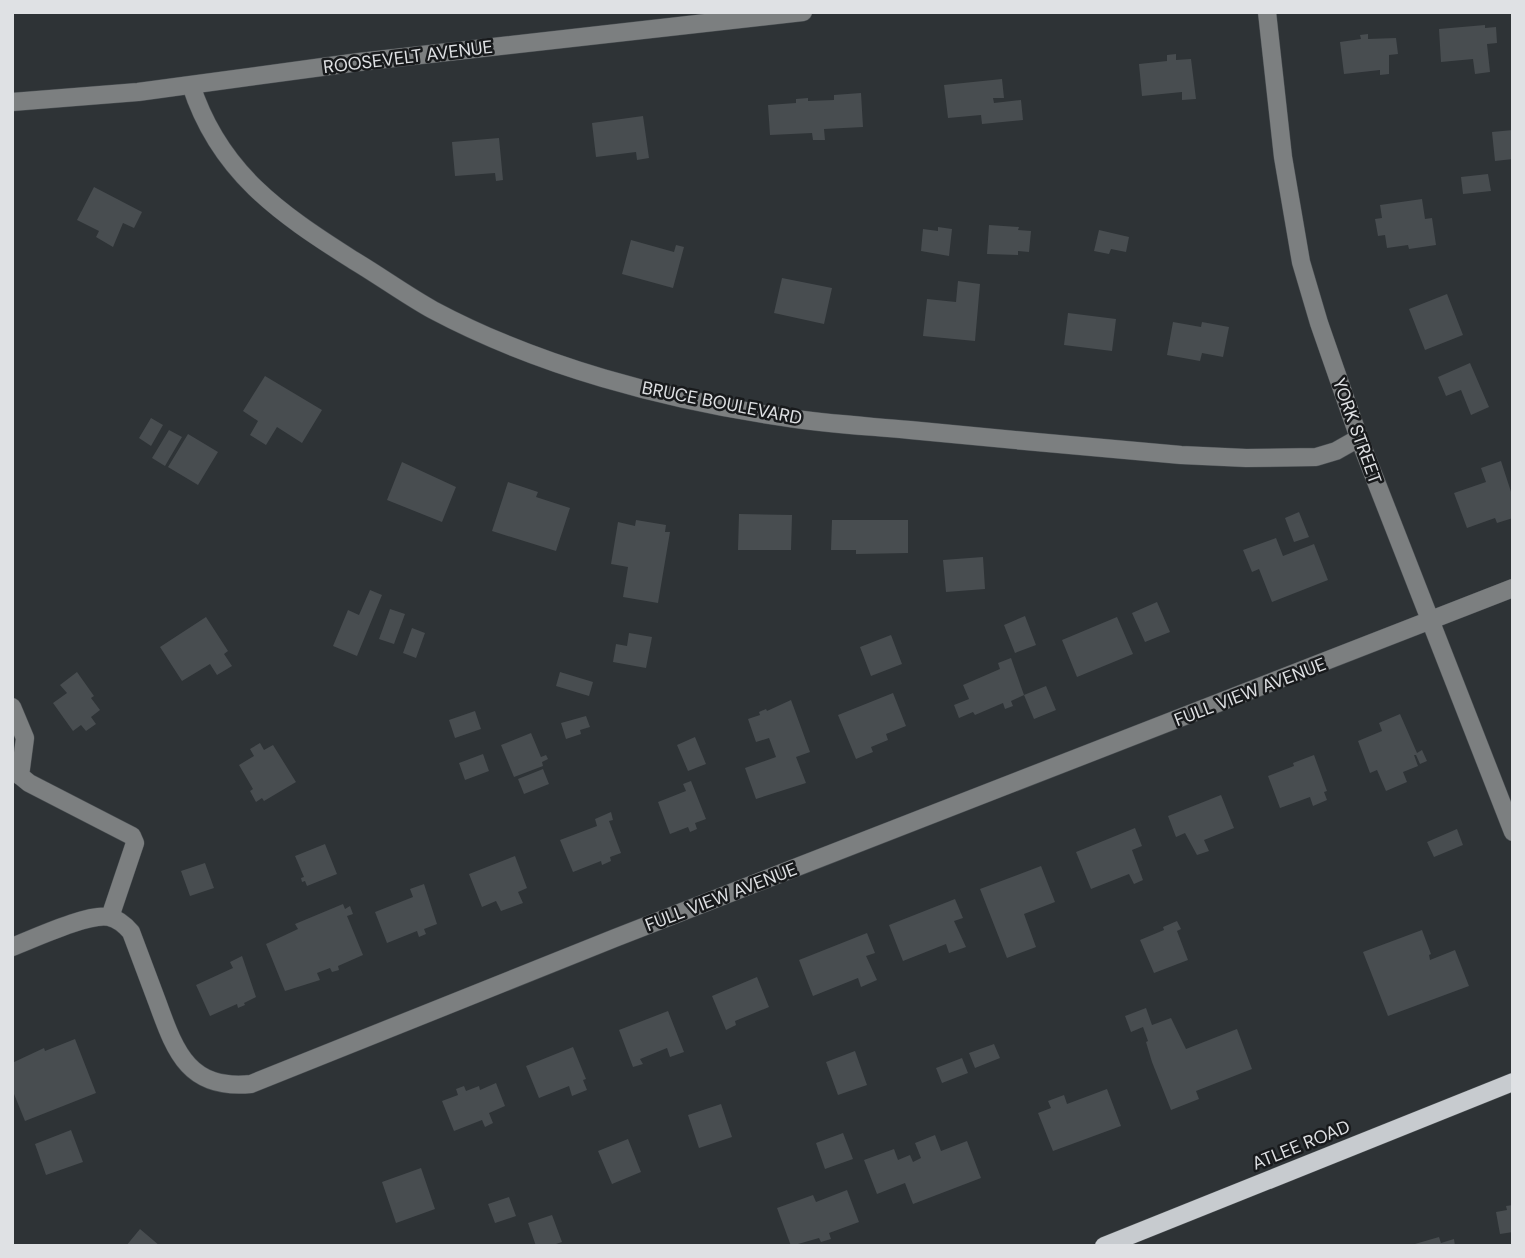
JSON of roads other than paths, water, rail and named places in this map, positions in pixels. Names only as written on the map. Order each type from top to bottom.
[{"type":"main road","name":"ATLEE ROAD","points":[[1104,1246],[1513,1082]]},
{"type":"street","name":"ROOSEVELT AVENUE","points":[[12,102],[138,92],[359,62],[803,12]]},
{"type":"street","name":"YORK STREET","points":[[1267,12],[1283,157],[1301,262],[1319,323],[1359,438],[1513,832]]},
{"type":"street","name":"BRUCE BOULEVARD","points":[[191,85],[213,137],[236,170],[316,236],[432,309],[477,331],[609,380],[699,402],[784,418],[1181,455],[1316,457],[1336,451],[1359,438]]},
{"type":"street","name":"FULL VIEW AVENUE","points":[[110,917],[124,924],[131,932],[171,1042],[190,1067],[209,1080],[230,1086],[251,1084],[602,943],[1513,589]]},
{"type":"street","points":[[12,707],[25,737],[16,773],[29,783],[132,836],[135,843],[110,917],[98,917],[51,931],[12,947]]}]
